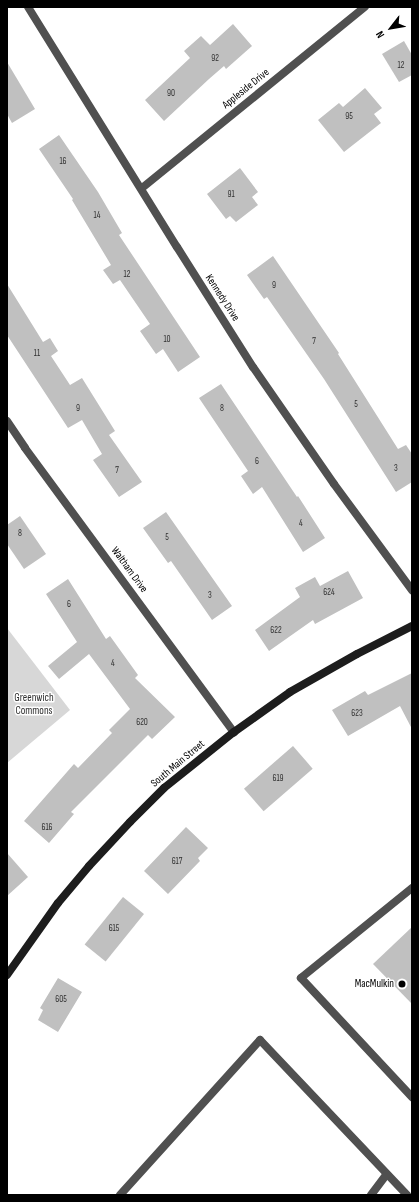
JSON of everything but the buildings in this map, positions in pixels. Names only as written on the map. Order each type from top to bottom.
[{"type":"street","name":"Kennedy Drive","points":[[28,7],[142,188],[176,247],[254,367],[334,484],[412,590]]},
{"type":"street","name":"Appleside Drive","points":[[142,188],[365,7]]},
{"type":"street","name":"Waltham Drive","points":[[7,421],[25,448],[234,732]]},
{"type":"street","name":"South Main Street","points":[[7,975],[58,903],[130,822],[164,788],[234,732],[290,692],[357,654],[412,626]]},
{"type":"street","points":[[412,888],[301,978],[412,1097]]},
{"type":"street","points":[[120,1195],[260,1040],[407,1195]]},
{"type":"street","points":[[372,1195],[387,1174]]},
{"type":"green space","name":"Greenwich Commons","points":[[7,628],[70,710],[7,763]]},
{"type":"place","name":"MacMulkin","points":[[402,984]]}]
